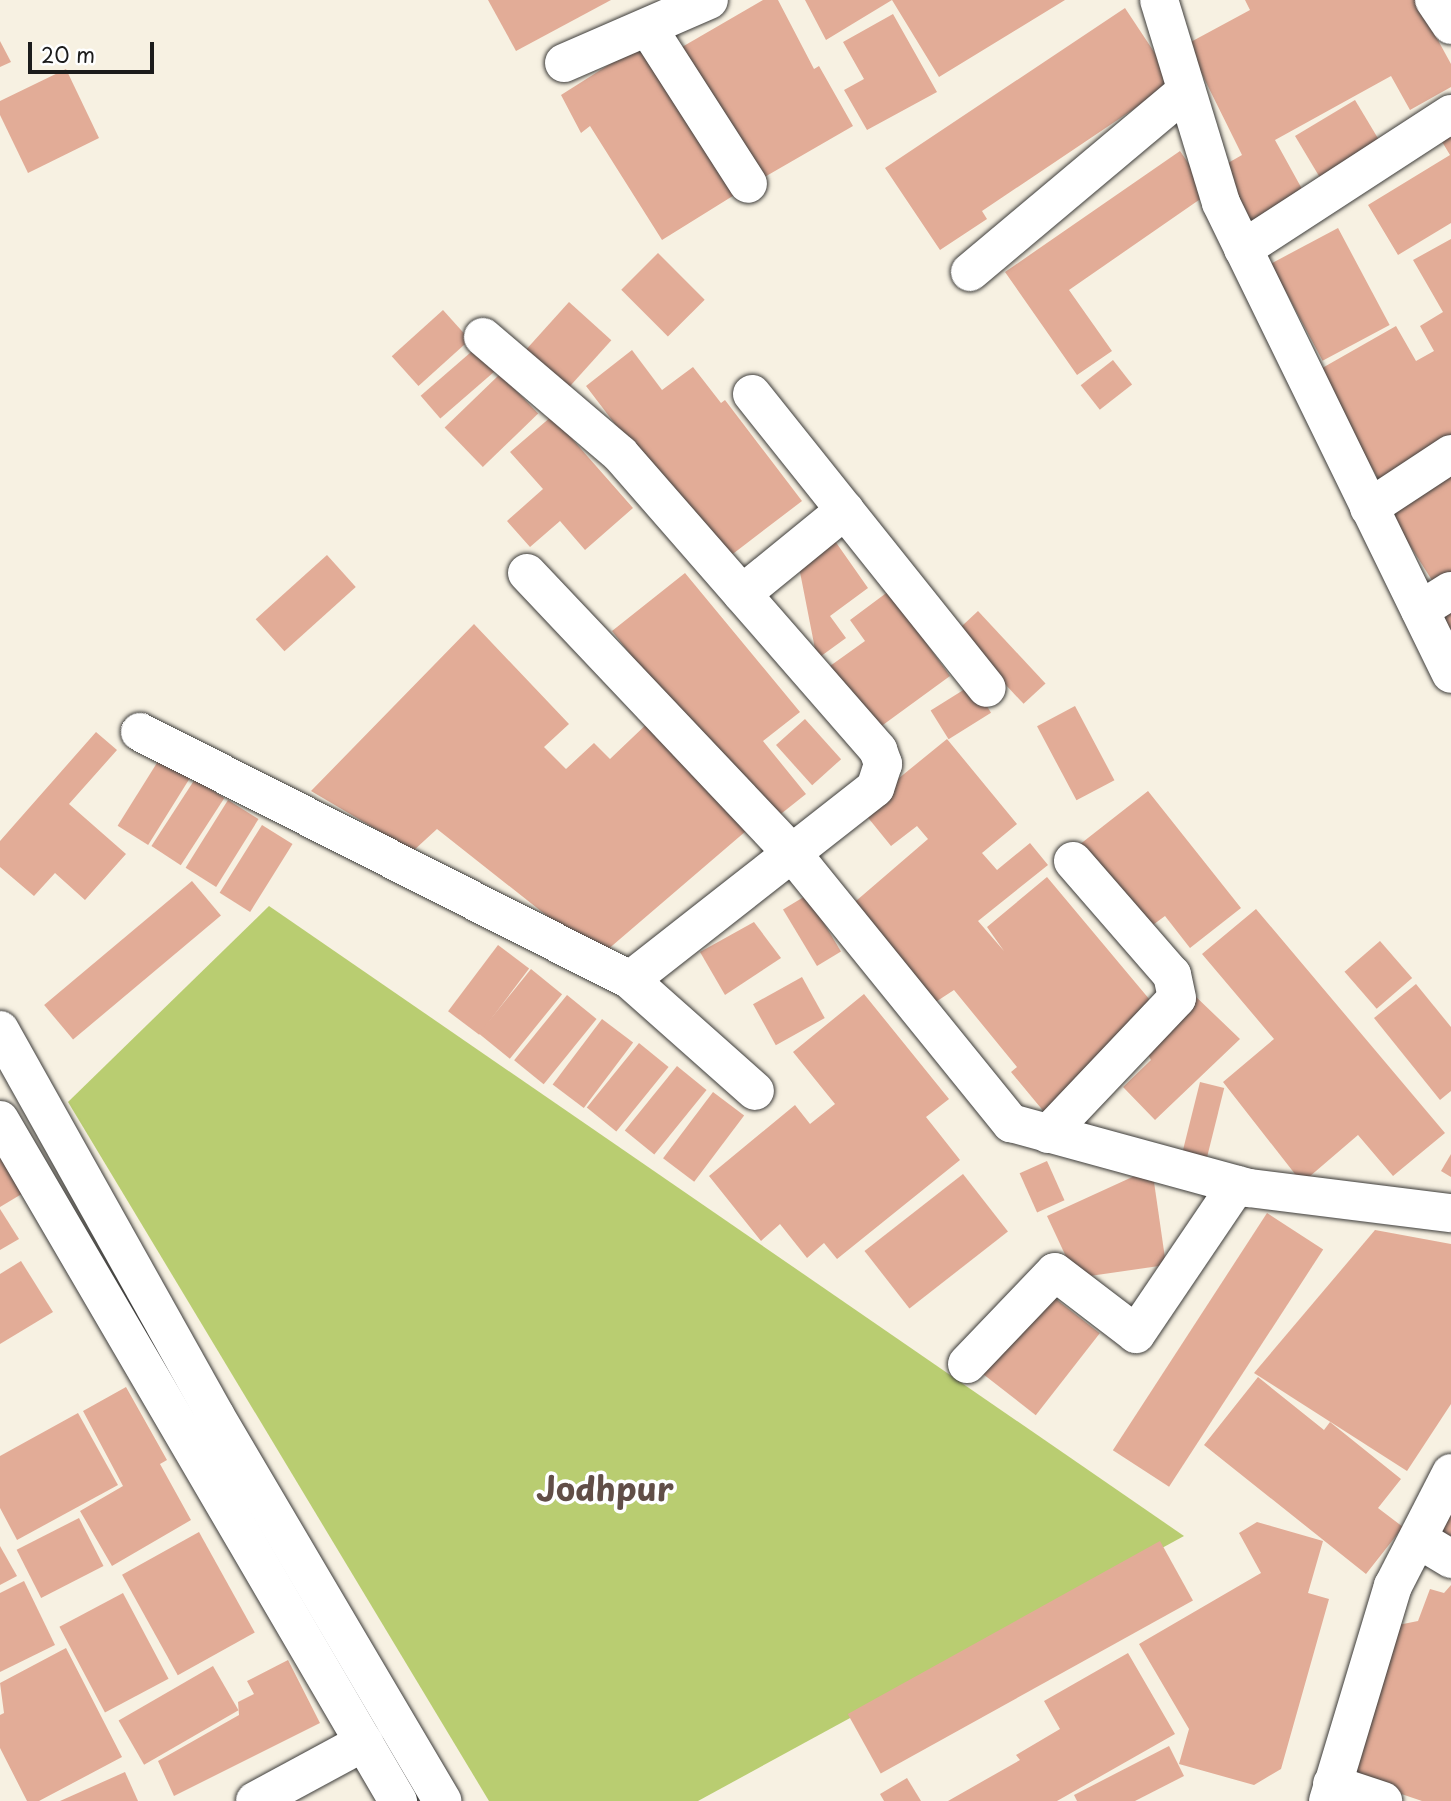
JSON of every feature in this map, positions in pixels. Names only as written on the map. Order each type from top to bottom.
[{"type":"street","points":[[564,63],[709,0]]},
{"type":"street","points":[[1159,0],[1221,203],[1369,508],[1435,601],[1451,674]]},
{"type":"street","points":[[1434,0],[1451,25]]},
{"type":"street","points":[[648,28],[748,184]]},
{"type":"street","points":[[970,272],[1186,91]]},
{"type":"street","points":[[1244,249],[1451,114]]},
{"type":"street","points":[[483,337],[620,454],[878,751],[883,764],[875,788],[630,979]]},
{"type":"street","points":[[752,394],[987,688]]},
{"type":"street","points":[[1369,508],[1451,454]]},
{"type":"street","points":[[742,594],[845,510]]},
{"type":"street","points":[[527,573],[792,853],[1011,1123],[1237,1185],[1451,1213]]},
{"type":"street","points":[[140,732],[630,979],[755,1091]]},
{"type":"street","points":[[1048,1134],[1177,999],[1172,975],[1073,861]]},
{"type":"street","points":[[0,1030],[215,1415],[442,1801]]},
{"type":"street","points":[[0,1120],[398,1801]]},
{"type":"street","points":[[967,1364],[1055,1272],[1136,1334],[1237,1185]]},
{"type":"street","points":[[1383,1801],[1330,1793],[1393,1586],[1451,1474]]},
{"type":"street","points":[[1418,1539],[1451,1559]]},
{"type":"street","points":[[255,1801],[364,1742]]},
{"type":"green space","points":[[269,906],[1184,1536],[698,1801],[489,1801],[68,1102]]},
{"type":"building","points":[[488,0],[611,0],[516,51]]},
{"type":"building","points":[[763,0],[778,0],[814,69],[819,66],[853,126],[761,179],[682,47]]},
{"type":"building","points":[[805,0],[892,0],[826,40]]},
{"type":"building","points":[[892,0],[1065,0],[939,77]]},
{"type":"building","points":[[1245,0],[1416,0],[1451,64],[1451,87],[1410,110],[1391,76],[1275,140],[1307,198],[1253,227],[1221,167],[1242,155],[1187,44],[1250,10]]},
{"type":"building","points":[[1125,8],[1174,82],[982,211],[987,219],[940,250],[885,168]]},
{"type":"building","points":[[893,14],[937,92],[867,130],[844,90],[864,79],[843,42]]},
{"type":"building","points":[[0,41],[11,62],[0,67]]},
{"type":"building","points":[[640,45],[744,189],[662,240],[590,126],[581,133],[561,95]]},
{"type":"building","points":[[66,69],[99,138],[28,173],[0,115],[0,101]]},
{"type":"building","points":[[1355,100],[1386,151],[1326,187],[1295,136]]},
{"type":"building","points":[[1451,127],[1451,223],[1398,255],[1368,205],[1450,155],[1438,135]]},
{"type":"building","points":[[1180,151],[1209,193],[1069,290],[1112,351],[1077,375],[1005,272]]},
{"type":"building","points":[[1338,228],[1390,325],[1323,361],[1271,264]]},
{"type":"building","points":[[1451,239],[1451,441],[1380,482],[1317,371],[1396,326],[1416,361],[1434,351],[1420,326],[1443,312],[1413,260]]},
{"type":"building","points":[[658,253],[705,300],[668,336],[621,290]]},
{"type":"building","points":[[569,302],[611,340],[567,390],[524,352]]},
{"type":"building","points":[[443,310],[470,340],[418,386],[392,356]]},
{"type":"building","points":[[478,346],[498,369],[440,419],[421,396]]},
{"type":"building","points":[[632,350],[662,390],[693,367],[721,403],[725,400],[802,501],[721,563],[586,386]]},
{"type":"building","points":[[1113,360],[1132,384],[1100,410],[1081,385]]},
{"type":"building","points":[[500,374],[538,414],[483,467],[445,427]]},
{"type":"building","points":[[552,416],[633,508],[585,550],[560,521],[530,547],[507,521],[543,489],[510,452]]},
{"type":"building","points":[[1451,471],[1451,575],[1435,585],[1388,511]]},
{"type":"building","points":[[835,541],[868,588],[830,616],[846,638],[817,659],[799,567]]},
{"type":"building","points":[[327,555],[356,587],[284,651],[256,619]]},
{"type":"building","points":[[685,573],[800,712],[763,741],[806,794],[772,821],[684,723],[612,631]]},
{"type":"building","points":[[889,591],[950,676],[876,730],[830,666],[865,641],[850,620]]},
{"type":"building","points":[[1451,600],[1451,638],[1434,611]]},
{"type":"building","points":[[978,611],[1046,683],[1024,704],[956,631]]},
{"type":"building","points":[[474,624],[569,724],[544,747],[566,769],[594,743],[610,759],[653,718],[746,831],[599,957],[437,829],[413,851],[311,791]]},
{"type":"building","points":[[973,684],[991,713],[949,739],[931,710]]},
{"type":"building","points":[[1075,706],[1114,780],[1076,800],[1037,726]]},
{"type":"building","points":[[805,719],[841,759],[812,785],[776,745]]},
{"type":"building","points":[[96,732],[117,750],[69,804],[126,854],[85,900],[55,873],[34,896],[0,867],[0,841]]},
{"type":"building","points":[[947,739],[1017,824],[982,853],[997,870],[1030,843],[1048,865],[978,921],[1004,951],[987,927],[1047,877],[1155,1006],[1045,1113],[1011,1072],[1017,1067],[954,990],[931,1005],[849,907],[928,839],[917,826],[891,846],[861,809]]},
{"type":"building","points":[[160,758],[191,777],[148,845],[118,826]]},
{"type":"building","points":[[195,779],[224,798],[181,865],[151,846]]},
{"type":"building","points":[[1148,791],[1241,908],[1190,948],[1165,916],[1146,930],[1079,845]]},
{"type":"building","points":[[228,800],[259,819],[216,887],[186,868]]},
{"type":"building","points":[[262,825],[293,844],[250,912],[220,893]]},
{"type":"building","points":[[192,881],[221,915],[73,1040],[44,1005]]},
{"type":"building","points":[[807,895],[841,952],[817,966],[783,909]]},
{"type":"building","points":[[1256,909],[1445,1133],[1393,1176],[1358,1135],[1302,1183],[1223,1082],[1274,1039],[1202,954]]},
{"type":"building","points":[[754,922],[781,958],[725,995],[700,952]]},
{"type":"building","points":[[1380,941],[1412,978],[1377,1009],[1345,972]]},
{"type":"building","points":[[498,945],[529,968],[479,1035],[448,1011]]},
{"type":"building","points":[[531,969],[562,994],[510,1059],[479,1034]]},
{"type":"building","points":[[802,977],[825,1018],[776,1045],[753,1004]]},
{"type":"building","points":[[1416,984],[1451,1027],[1451,1091],[1440,1100],[1374,1018]]},
{"type":"building","points":[[864,994],[949,1099],[926,1117],[960,1160],[837,1259],[824,1243],[807,1258],[780,1224],[761,1241],[709,1176],[795,1105],[810,1124],[835,1104],[793,1052]]},
{"type":"building","points":[[1193,994],[1240,1039],[1155,1120],[1123,1087],[1151,1060],[1145,1048]]},
{"type":"building","points":[[567,995],[597,1019],[544,1084],[514,1060]]},
{"type":"building","points":[[602,1019],[633,1042],[584,1108],[553,1084]]},
{"type":"building","points":[[639,1043],[669,1067],[616,1131],[587,1108]]},
{"type":"building","points":[[677,1066],[707,1090],[654,1154],[625,1131]]},
{"type":"building","points":[[1200,1082],[1224,1088],[1207,1159],[1182,1153]]},
{"type":"building","points":[[713,1092],[744,1115],[694,1182],[663,1158]]},
{"type":"building","points":[[0,1152],[25,1192],[0,1207]]},
{"type":"building","points":[[1451,1154],[1451,1177],[1441,1171]]},
{"type":"building","points":[[1047,1161],[1064,1200],[1037,1212],[1020,1173]]},
{"type":"building","points":[[1152,1168],[1166,1265],[1076,1278],[1047,1216]]},
{"type":"building","points":[[963,1174],[1008,1232],[909,1308],[864,1251]]},
{"type":"building","points":[[0,1209],[19,1239],[0,1250]]},
{"type":"building","points":[[1267,1213],[1323,1249],[1169,1487],[1113,1450]]},
{"type":"building","points":[[1375,1230],[1451,1244],[1451,1404],[1407,1471],[1254,1373]]},
{"type":"building","points":[[21,1261],[53,1312],[0,1344],[0,1274]]},
{"type":"building","points":[[1047,1292],[1100,1333],[1036,1415],[983,1374]]},
{"type":"building","points":[[1258,1377],[1324,1430],[1330,1422],[1401,1479],[1378,1508],[1403,1527],[1366,1574],[1204,1445]]},
{"type":"building","points":[[126,1387],[167,1460],[160,1464],[191,1520],[112,1566],[80,1511],[123,1486],[83,1411]]},
{"type":"building","points":[[78,1413],[118,1485],[17,1540],[0,1508],[0,1456]]},
{"type":"building","points":[[1451,1497],[1451,1541],[1430,1527]]},
{"type":"building","points":[[79,1518],[104,1566],[41,1598],[17,1550]]},
{"type":"building","points":[[1257,1522],[1323,1541],[1308,1593],[1329,1599],[1281,1769],[1254,1785],[1179,1764],[1189,1729],[1139,1644],[1261,1573],[1239,1533]]},
{"type":"building","points":[[199,1532],[255,1633],[178,1675],[122,1575]]},
{"type":"building","points":[[1160,1541],[1193,1600],[881,1774],[848,1714]]},
{"type":"building","points":[[0,1546],[17,1576],[0,1585]]},
{"type":"building","points":[[24,1581],[55,1645],[0,1672],[0,1593]]},
{"type":"building","points":[[1451,1585],[1451,1801],[1422,1801],[1345,1775],[1393,1626],[1418,1621],[1430,1589],[1444,1593]]},
{"type":"building","points":[[123,1593],[169,1679],[105,1712],[59,1627]]},
{"type":"building","points":[[66,1648],[122,1757],[39,1801],[27,1801],[0,1748],[0,1715],[4,1713],[0,1683]]},
{"type":"building","points":[[1128,1653],[1175,1734],[1057,1801],[948,1801],[1020,1760],[1016,1755],[1060,1729],[1044,1701]]},
{"type":"building","points":[[288,1660],[320,1723],[174,1796],[158,1761],[239,1715],[238,1702],[254,1694],[247,1681]]},
{"type":"building","points":[[213,1666],[238,1710],[144,1765],[119,1720]]},
{"type":"building","points":[[1169,1746],[1184,1776],[1135,1801],[1077,1801],[1074,1795]]},
{"type":"building","points":[[125,1772],[138,1801],[60,1801]]},
{"type":"building","points":[[907,1778],[921,1801],[884,1801],[880,1794]]},
{"type":"district","name":"Jodhpur","points":[[605,1488]]}]
